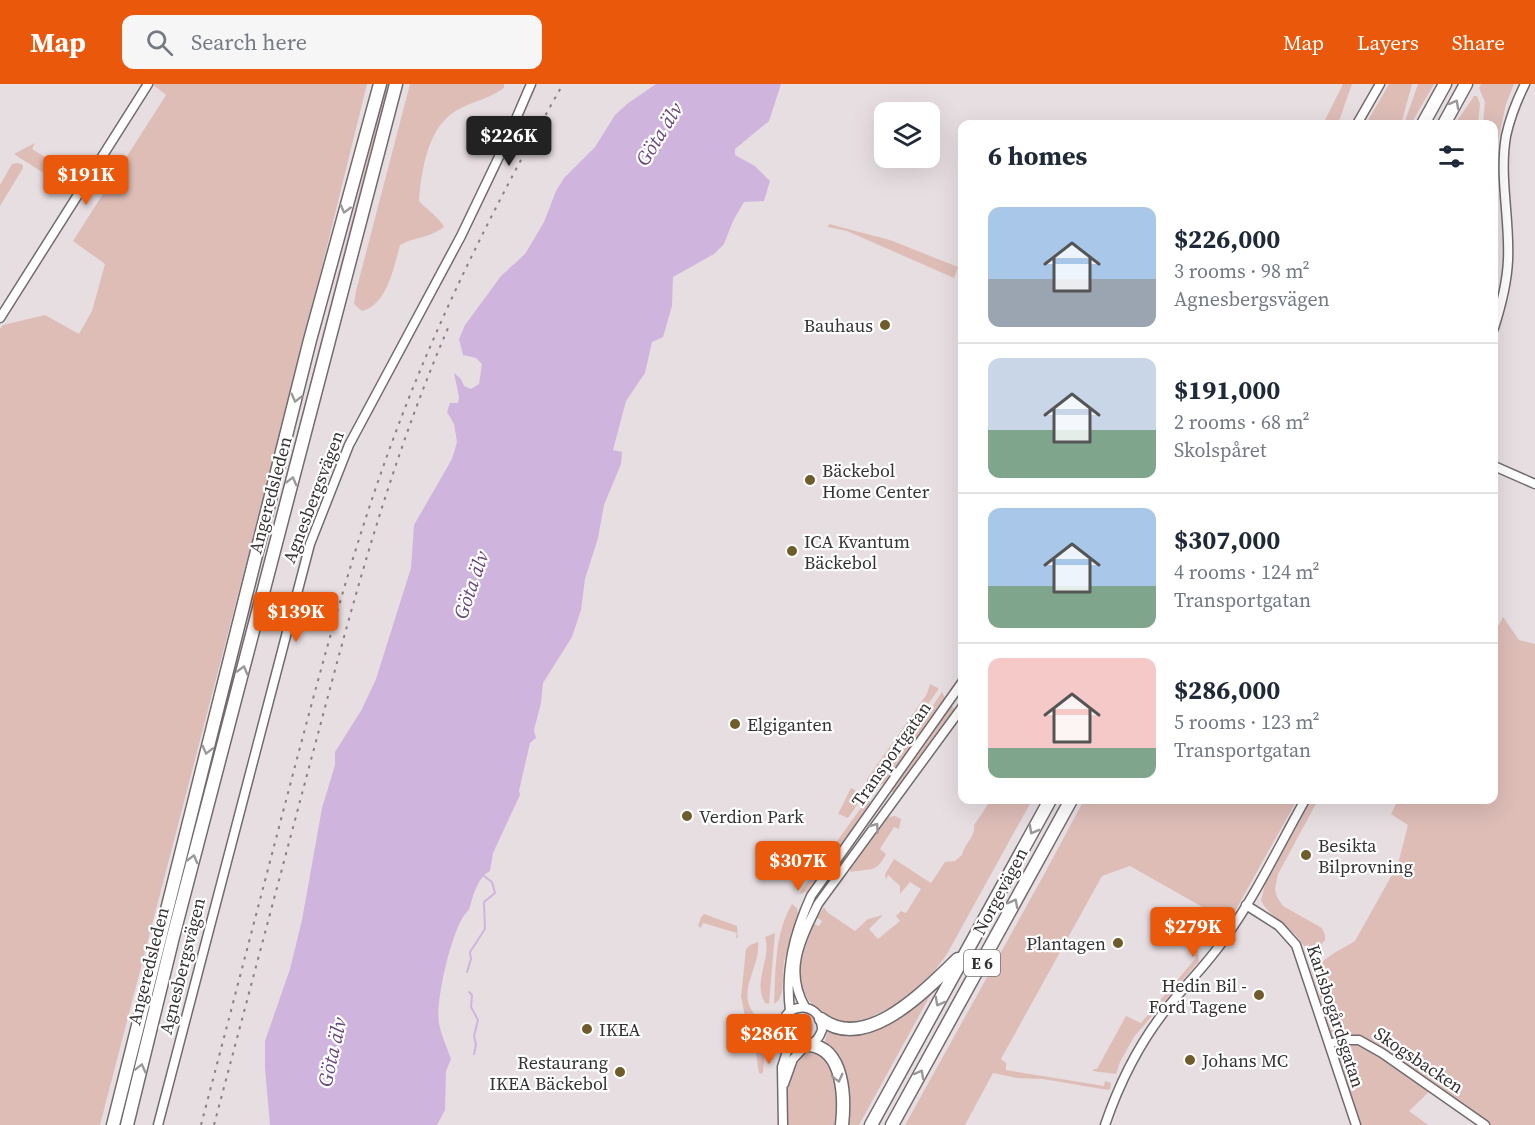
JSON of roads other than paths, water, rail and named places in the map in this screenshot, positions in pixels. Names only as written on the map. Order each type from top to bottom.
[{"type":"highway","points":[[360,153],[362,130],[372,84]]},
{"type":"highway","name":"Angeredsleden","points":[[113,1125],[307,352],[380,84]]},
{"type":"highway","name":"Angeredsleden","points":[[127,1125],[173,937],[396,84]]},
{"type":"highway","points":[[1425,120],[1445,84]]},
{"type":"highway","points":[[1446,120],[1466,84]]},
{"type":"highway","name":"Norgevägen","points":[[871,1125],[1048,804]]},
{"type":"highway","name":"Norgevägen","points":[[892,1125],[1069,804]]},
{"type":"highway","points":[[821,1019],[833,1028],[847,1030],[860,1029],[882,1020],[910,1002],[967,951]]},
{"type":"highway","points":[[807,1046],[822,1048],[832,1057],[842,1093],[842,1125]]},
{"type":"street","points":[[0,318],[148,84]]},
{"type":"street","name":"Agnesbergsvägen","points":[[158,1125],[310,544],[349,445],[461,236],[531,84]]},
{"type":"street","points":[[1359,120],[1380,84]]},
{"type":"street","points":[[1498,314],[1507,281],[1509,260],[1504,152],[1508,128],[1525,84]]},
{"type":"street","points":[[1498,468],[1535,484]]},
{"type":"street","name":"Transportgatan","points":[[783,1125],[782,1066],[790,1042],[784,1036],[782,1026],[790,1011],[789,960],[800,921],[811,896],[958,688]]},
{"type":"street","name":"Transportgatan","points":[[805,1007],[795,984],[796,962],[805,932],[818,904],[958,713]]},
{"type":"street","points":[[1105,1125],[1126,1069],[1164,1012],[1224,939],[1246,905],[1303,804]]},
{"type":"street","name":"Karlsbogårdsgatan","points":[[1246,905],[1279,926],[1296,945],[1356,1125]]},
{"type":"street","points":[[790,1011],[797,1007],[805,1007],[813,1010],[821,1019]]},
{"type":"street","name":"Transportgatan","points":[[782,1093],[793,1059],[817,1040],[821,1034],[821,1019]]},
{"type":"street","name":"Skogsbacken","points":[[1329,1044],[1343,1040],[1359,1040],[1382,1053],[1485,1125]]},
{"type":"street","points":[[790,1042],[797,1046],[807,1046]]},
{"type":"water","name":"Göta älv","points":[[656,84],[781,84],[769,121],[735,149],[735,155],[755,166],[770,181],[764,201],[744,202],[724,244],[714,254],[673,277],[672,306],[663,337],[652,342],[645,373],[626,401],[613,450],[622,452],[621,464],[604,505],[598,538],[585,579],[581,610],[572,637],[543,683],[534,730],[536,738],[530,743],[520,795],[493,853],[490,871],[479,883],[469,910],[457,929],[446,963],[438,1013],[440,1028],[451,1059],[446,1071],[445,1110],[437,1125],[270,1125],[265,1041],[290,969],[302,920],[322,808],[335,765],[335,752],[362,709],[376,679],[411,568],[414,525],[452,459],[457,442],[454,424],[447,412],[450,403],[458,403],[454,373],[461,379],[464,386],[471,389],[479,384],[482,364],[476,358],[463,355],[459,339],[465,325],[501,276],[525,254],[544,222],[556,191],[564,178],[595,147],[615,115]]},
{"type":"waterway","points":[[467,972],[471,959],[470,952],[485,929],[484,902],[495,893],[492,882],[484,876]]},
{"type":"waterway","points":[[469,992],[472,995],[471,1007],[478,1020],[474,1036],[476,1045],[474,1054]]},
{"type":"railway","points":[[201,1125],[316,688],[377,485],[409,398],[448,306],[492,216],[563,84]]},
{"type":"railway","points":[[214,1125],[361,577],[409,427],[448,328]]},
{"type":"place","name":"Bauhaus","points":[[885,325]]},
{"type":"place","name":"Bäckebol Home Center","points":[[810,480]]},
{"type":"place","name":"ICA Kvantum Bäckebol","points":[[792,551]]},
{"type":"place","name":"Elgiganten","points":[[735,724]]},
{"type":"place","name":"Verdion Park","points":[[687,816]]},
{"type":"place","name":"Besikta Bilprovning","points":[[1306,855]]},
{"type":"place","name":"Plantagen","points":[[1118,943]]},
{"type":"place","name":"Hedin Bil - Ford Tagene","points":[[1259,995]]},
{"type":"place","name":"IKEA","points":[[587,1029]]},
{"type":"place","name":"Johans MC","points":[[1190,1060]]},
{"type":"place","name":"Restaurang IKEA Bäckebol","points":[[620,1072]]}]
